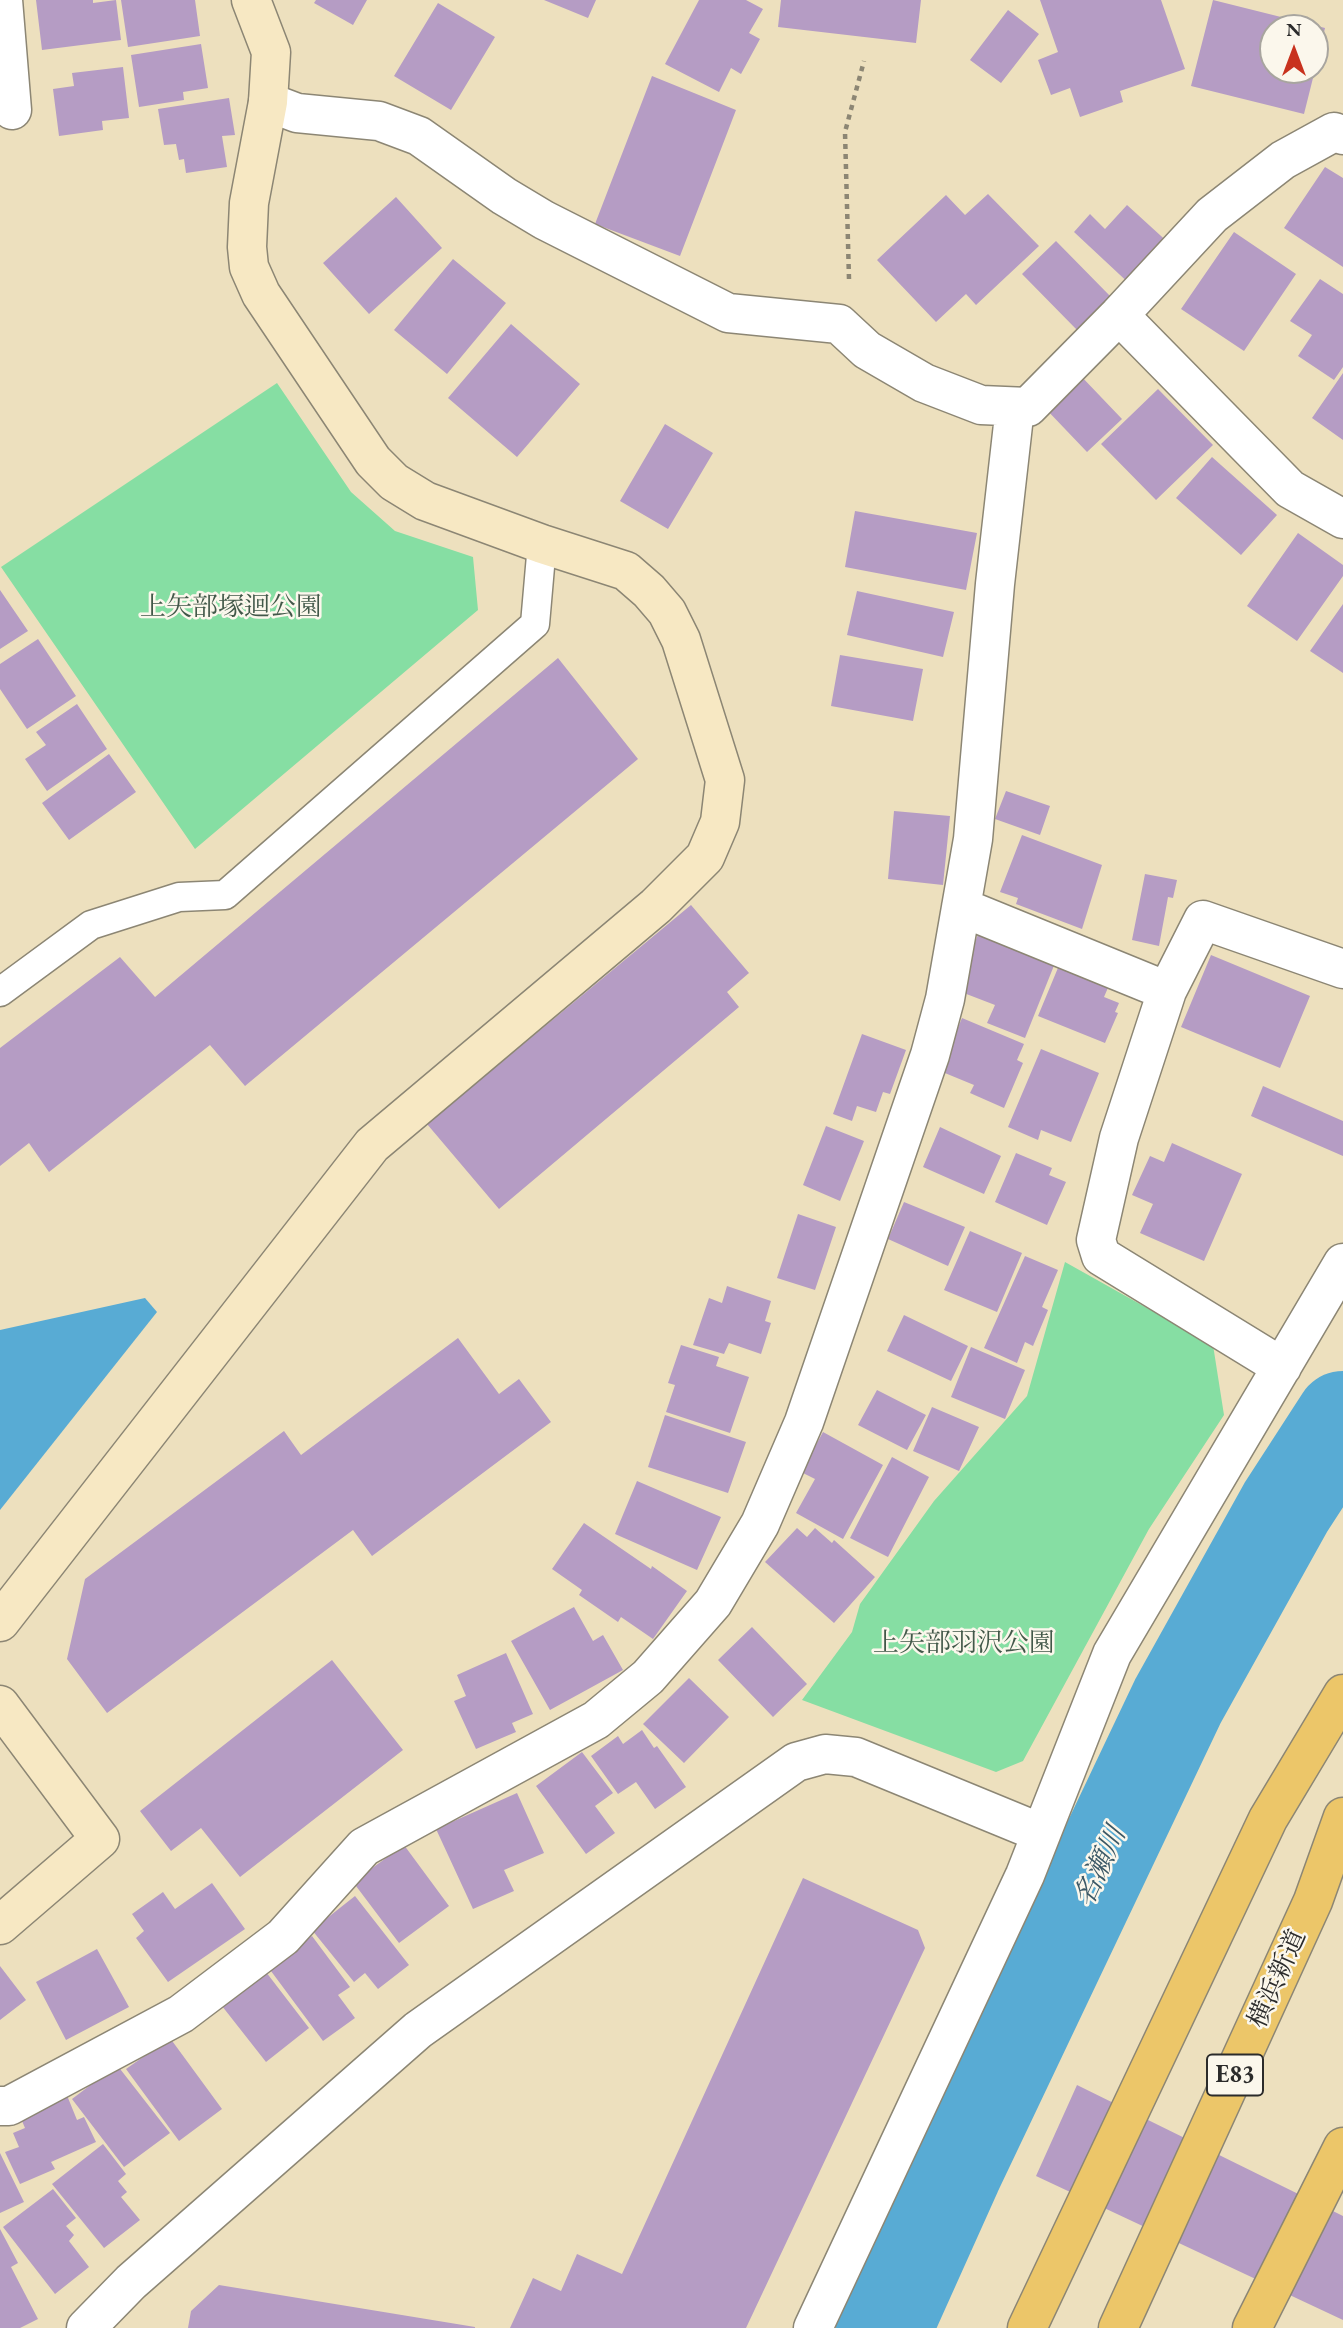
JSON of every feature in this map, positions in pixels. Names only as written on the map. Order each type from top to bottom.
[{"type":"highway","points":[[1027,2328],[1268,1819],[1343,1694]]},
{"type":"highway","name":"横浜新道","points":[[1118,2328],[1313,1901],[1343,1817]]},
{"type":"highway","points":[[1252,2328],[1343,2147]]},
{"type":"street","points":[[3,0],[12,110]]},
{"type":"street","points":[[0,1622],[372,1145],[656,906],[705,857],[720,822],[725,780],[681,640],[667,612],[649,591],[626,571],[542,544],[425,501],[394,482],[373,461],[261,294],[249,267],[247,247],[249,203],[268,102],[271,52],[251,0]]},
{"type":"street","points":[[268,102],[297,113],[379,121],[418,136],[534,214],[728,313],[839,324],[866,350],[924,383],[981,405],[1015,407],[1028,407],[1212,215],[1283,160],[1340,126]]},
{"type":"street","points":[[1119,315],[1290,489],[1343,519]]},
{"type":"street","points":[[0,2106],[9,2106],[181,2014],[283,1937],[364,1847],[596,1720],[648,1677],[713,1603],[760,1524],[804,1422],[930,1055],[945,999],[973,839],[995,584],[1015,407]]},
{"type":"street","points":[[961,907],[1167,991]]},
{"type":"street","points":[[1282,1367],[1101,1256],[1096,1240],[1119,1138],[1167,991],[1202,920],[1343,970]]},
{"type":"street","points":[[813,2328],[1025,1875],[1112,1654],[1343,1263]]},
{"type":"street","points":[[0,1705],[100,1839],[0,1925]]},
{"type":"street","points":[[86,2328],[131,2282],[418,2030],[796,1762],[825,1754],[856,1757],[1041,1833]]},
{"type":"lane","points":[[0,992],[91,925],[179,897],[225,895],[535,624],[542,544]]},
{"type":"path","points":[[850,335],[845,132],[864,61]]},
{"type":"green space","name":"上矢部塚迴公園","points":[[277,383],[351,492],[395,531],[473,557],[478,610],[195,849],[1,567]]},
{"type":"green space","name":"上矢部羽沢公園","points":[[1065,1262],[1213,1345],[1224,1415],[1149,1529],[1023,1761],[996,1772],[802,1700],[852,1632],[860,1604],[934,1501],[1027,1396]]},
{"type":"water","points":[[145,1298],[157,1312],[0,1510],[0,1330]]},
{"type":"building","points":[[36,0],[93,0],[93,3],[116,0],[121,40],[42,50]]},
{"type":"building","points":[[121,0],[195,0],[200,36],[128,47]]},
{"type":"building","points":[[316,0],[367,0],[353,25],[314,3]]},
{"type":"building","points":[[544,0],[596,0],[588,18]]},
{"type":"building","points":[[699,0],[746,0],[763,9],[749,33],[760,39],[741,74],[731,68],[719,92],[665,64]]},
{"type":"building","points":[[781,0],[921,0],[916,43],[778,27]]},
{"type":"building","points":[[1040,0],[1161,0],[1185,69],[1120,91],[1123,102],[1080,117],[1070,88],[1051,95],[1038,60],[1058,52]]},
{"type":"building","points":[[1213,0],[1269,14],[1259,14],[1259,84],[1312,84],[1304,114],[1191,86]]},
{"type":"building","points":[[438,3],[495,37],[451,110],[394,76]]},
{"type":"building","points":[[1008,10],[1039,34],[1001,83],[970,60]]},
{"type":"building","points":[[201,44],[208,88],[183,92],[184,100],[139,107],[131,55]]},
{"type":"building","points":[[123,67],[129,118],[102,121],[103,130],[59,136],[53,89],[74,86],[72,73]]},
{"type":"building","points":[[652,76],[736,110],[680,256],[595,224]]},
{"type":"building","points":[[229,98],[235,135],[222,136],[227,167],[186,173],[184,159],[179,160],[176,144],[164,145],[158,109]]},
{"type":"building","points":[[1325,167],[1343,178],[1343,267],[1284,228]]},
{"type":"building","points":[[988,194],[1039,246],[976,305],[966,294],[936,322],[877,260],[946,195],[965,215]]},
{"type":"building","points":[[396,197],[442,248],[369,314],[323,263]]},
{"type":"building","points":[[1127,205],[1172,246],[1134,288],[1074,232],[1090,214],[1105,229]]},
{"type":"building","points":[[1234,232],[1296,274],[1244,351],[1181,309]]},
{"type":"building","points":[[1056,241],[1111,297],[1077,330],[1022,274]]},
{"type":"building","points":[[453,259],[506,303],[447,374],[394,330]]},
{"type":"building","points":[[1320,279],[1343,294],[1343,367],[1334,380],[1298,356],[1312,335],[1290,321]]},
{"type":"building","points":[[511,324],[580,384],[517,457],[448,398]]},
{"type":"building","points":[[1343,373],[1343,440],[1312,418]]},
{"type":"building","points":[[1079,374],[1122,419],[1087,452],[1044,407]]},
{"type":"building","points":[[1158,389],[1213,445],[1156,500],[1101,444]]},
{"type":"building","points":[[665,424],[713,453],[668,529],[620,501]]},
{"type":"building","points":[[1212,457],[1277,515],[1241,555],[1176,498]]},
{"type":"building","points":[[855,511],[977,533],[966,590],[845,567]]},
{"type":"building","points":[[1298,533],[1343,565],[1343,576],[1297,641],[1247,606]]},
{"type":"building","points":[[0,590],[28,631],[0,649]]},
{"type":"building","points":[[857,591],[954,612],[943,657],[847,635]]},
{"type":"building","points":[[1343,604],[1343,673],[1310,651]]},
{"type":"building","points":[[38,639],[76,696],[27,729],[0,689],[0,664]]},
{"type":"building","points":[[840,655],[923,669],[913,721],[831,706]]},
{"type":"building","points":[[558,658],[638,759],[245,1086],[210,1045],[49,1172],[29,1143],[0,1166],[0,1048],[120,957],[155,997]]},
{"type":"building","points":[[77,704],[107,749],[47,791],[25,759],[46,745],[36,732]]},
{"type":"building","points":[[109,754],[136,792],[69,840],[42,803]]},
{"type":"building","points":[[1006,791],[1050,806],[1040,835],[995,819]]},
{"type":"building","points":[[894,811],[950,816],[943,885],[888,879]]},
{"type":"building","points":[[1022,835],[1102,865],[1082,929],[1016,904],[1018,898],[1000,892]]},
{"type":"building","points":[[1145,874],[1177,880],[1173,898],[1168,897],[1159,946],[1132,940]]},
{"type":"building","points":[[691,905],[749,973],[727,992],[739,1007],[499,1209],[427,1124]]},
{"type":"building","points":[[979,932],[1055,963],[1025,1038],[987,1023],[995,1005],[956,990]]},
{"type":"building","points":[[1211,955],[1310,996],[1280,1068],[1181,1027]]},
{"type":"building","points":[[1060,963],[1110,983],[1104,997],[1119,1003],[1115,1012],[1118,1013],[1105,1043],[1038,1016]]},
{"type":"building","points":[[962,1018],[1024,1044],[1017,1060],[1023,1063],[1004,1108],[970,1093],[974,1085],[940,1071]]},
{"type":"building","points":[[862,1034],[906,1050],[890,1094],[883,1092],[876,1112],[857,1106],[852,1121],[833,1114]]},
{"type":"building","points":[[1041,1049],[1099,1073],[1071,1142],[1041,1130],[1038,1140],[1008,1127]]},
{"type":"building","points":[[1263,1086],[1343,1121],[1343,1156],[1251,1116]]},
{"type":"building","points":[[826,1126],[864,1141],[840,1201],[803,1185]]},
{"type":"building","points":[[940,1127],[1001,1156],[984,1194],[923,1167]]},
{"type":"building","points":[[1172,1143],[1242,1174],[1204,1261],[1140,1233],[1153,1204],[1132,1195],[1150,1156],[1164,1162]]},
{"type":"building","points":[[1016,1153],[1052,1168],[1049,1175],[1066,1182],[1047,1225],[995,1202]]},
{"type":"building","points":[[904,1202],[965,1227],[948,1266],[888,1239]]},
{"type":"building","points":[[798,1214],[836,1227],[815,1290],[777,1278]]},
{"type":"building","points":[[970,1231],[1022,1253],[997,1312],[944,1290]]},
{"type":"building","points":[[1025,1256],[1058,1270],[1042,1307],[1048,1310],[1033,1346],[1025,1342],[1017,1363],[984,1348]]},
{"type":"building","points":[[727,1286],[771,1301],[765,1321],[771,1323],[761,1354],[729,1343],[724,1354],[693,1345],[709,1298],[722,1303]]},
{"type":"building","points":[[904,1315],[968,1346],[951,1381],[887,1351]]},
{"type":"building","points":[[458,1338],[499,1394],[519,1379],[551,1422],[372,1556],[353,1530],[107,1713],[67,1659],[85,1579],[284,1431],[301,1455]]},
{"type":"building","points":[[681,1345],[719,1357],[716,1366],[749,1377],[730,1433],[666,1412],[675,1385],[668,1383]]},
{"type":"building","points":[[971,1347],[1025,1370],[1005,1419],[951,1397]]},
{"type":"building","points":[[877,1390],[926,1415],[907,1450],[858,1425]]},
{"type":"building","points":[[932,1407],[979,1427],[959,1471],[913,1451]]},
{"type":"building","points":[[665,1415],[746,1442],[728,1493],[648,1467]]},
{"type":"building","points":[[823,1432],[883,1465],[843,1539],[796,1513],[815,1479],[801,1472]]},
{"type":"building","points":[[892,1457],[929,1477],[888,1557],[850,1538]]},
{"type":"building","points":[[637,1481],[721,1517],[697,1570],[615,1534]]},
{"type":"building","points":[[584,1523],[687,1591],[653,1639],[621,1617],[618,1622],[579,1595],[582,1590],[552,1569]]},
{"type":"building","points":[[797,1528],[807,1537],[815,1528],[832,1543],[834,1540],[875,1577],[834,1623],[765,1562]]},
{"type":"building","points":[[574,1607],[593,1641],[603,1635],[623,1670],[550,1710],[511,1641]]},
{"type":"building","points":[[752,1627],[807,1684],[773,1717],[718,1660]]},
{"type":"building","points":[[506,1653],[533,1714],[512,1723],[516,1732],[476,1749],[454,1701],[466,1696],[457,1675]]},
{"type":"building","points":[[332,1660],[403,1750],[240,1877],[201,1828],[171,1851],[140,1811]]},
{"type":"building","points":[[689,1678],[729,1717],[684,1763],[643,1724]]},
{"type":"building","points":[[642,1730],[686,1787],[655,1809],[636,1782],[618,1794],[591,1756],[618,1736],[623,1744]]},
{"type":"building","points":[[582,1752],[613,1793],[595,1806],[615,1833],[586,1854],[536,1786]]},
{"type":"building","points":[[517,1793],[544,1853],[504,1870],[514,1891],[473,1909],[436,1829]]},
{"type":"building","points":[[404,1845],[449,1906],[399,1943],[353,1882]]},
{"type":"building","points":[[803,1878],[918,1930],[925,1948],[746,2328],[510,2328],[533,2278],[561,2291],[577,2254],[622,2274]]},
{"type":"building","points":[[212,1883],[245,1929],[168,1982],[136,1938],[144,1931],[132,1914],[163,1892],[175,1909]]},
{"type":"building","points":[[355,1896],[409,1965],[378,1989],[365,1973],[354,1982],[312,1930]]},
{"type":"building","points":[[312,1936],[350,1987],[338,1995],[355,2018],[323,2041],[268,1967]]},
{"type":"building","points":[[97,1949],[129,2007],[66,2040],[36,1982]]},
{"type":"building","points":[[0,1966],[26,2000],[0,2020]]},
{"type":"building","points":[[266,1972],[309,2028],[266,2062],[222,2006]]},
{"type":"building","points":[[170,2038],[222,2109],[179,2141],[126,2069]]},
{"type":"building","points":[[117,2065],[170,2133],[124,2167],[72,2099]]},
{"type":"building","points":[[1077,2085],[1343,2216],[1343,2320],[1036,2176]]},
{"type":"building","points":[[66,2093],[77,2120],[84,2117],[96,2142],[51,2162],[55,2169],[20,2184],[5,2152],[19,2147],[13,2133],[25,2128],[19,2114]]},
{"type":"building","points":[[103,2144],[126,2174],[118,2181],[127,2192],[121,2197],[140,2220],[104,2248],[52,2184]]},
{"type":"building","points":[[0,2153],[24,2202],[0,2213]]},
{"type":"building","points":[[53,2189],[76,2218],[66,2226],[74,2235],[69,2241],[89,2267],[55,2294],[3,2227]]},
{"type":"building","points":[[0,2229],[18,2263],[11,2267],[38,2319],[20,2328],[0,2328]]},
{"type":"building","points":[[219,2285],[475,2328],[188,2328],[191,2311]]},
{"type":"waterway","name":"名瀬川","points":[[884,2328],[954,2172],[1178,1701],[1286,1507],[1343,1419]]}]
